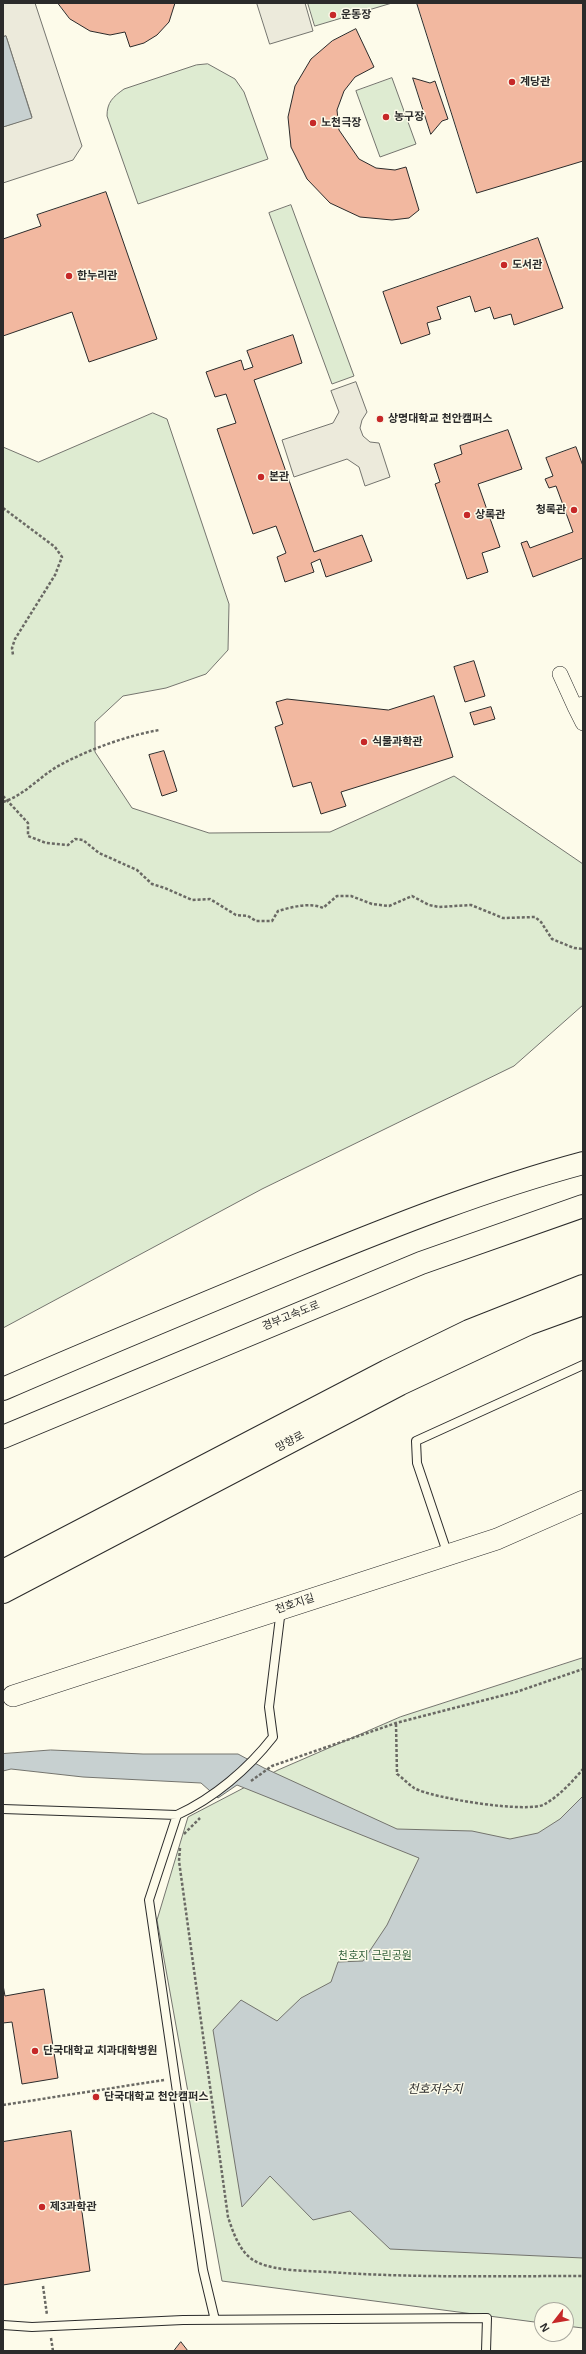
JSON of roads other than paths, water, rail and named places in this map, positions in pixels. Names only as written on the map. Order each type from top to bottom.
[{"type":"main road","points":[[3,1389],[173,1316],[394,1226],[533,1176],[583,1163]]},
{"type":"main road","name":"경부고속도로","points":[[3,1437],[421,1263],[583,1206]]},
{"type":"main road","name":"망향로","points":[[3,1570],[387,1371],[469,1331],[583,1286]]},
{"type":"main road","name":"망향로","points":[[3,1592],[400,1384],[528,1324],[583,1304]]},
{"type":"street","points":[[560,674],[579,706],[583,722]]},
{"type":"street","name":"천호지길","points":[[8,1698],[497,1539],[583,1501]]},
{"type":"lane","points":[[448,1555],[417,1463],[416,1440],[583,1365]]},
{"type":"lane","points":[[3,1809],[177,1814],[197,1806],[254,1761],[272,1737],[269,1707],[282,1608]]},
{"type":"lane","points":[[177,1814],[149,1900],[203,2270],[215,2320]]},
{"type":"lane","points":[[3,2325],[32,2328],[215,2320],[487,2318],[486,2351]]},
{"type":"water","points":[[6,36],[32,118],[3,127],[3,37]]},
{"type":"water","name":"천호저수지","points":[[51,1750],[143,1754],[238,1754],[264,1768],[397,1829],[472,1831],[510,1839],[538,1833],[560,1819],[583,1796],[583,2258],[390,2249],[350,2211],[313,2220],[270,2176],[242,2207],[213,2030],[241,2000],[277,2021],[301,1998],[331,1982],[338,1962],[363,1961],[387,1925],[419,1858],[237,1785],[218,1798],[201,1783],[83,1777],[11,1769],[3,1771],[3,1754]]},
{"type":"place","name":"운동장","points":[[333,15]]},
{"type":"place","name":"계당관","points":[[512,82]]},
{"type":"place","name":"농구장","points":[[386,117]]},
{"type":"place","name":"노천극장","points":[[313,123]]},
{"type":"place","name":"도서관","points":[[504,265]]},
{"type":"place","name":"한누리관","points":[[69,276]]},
{"type":"place","name":"상명대학교 천안캠퍼스","points":[[380,419]]},
{"type":"place","name":"본관","points":[[261,477]]},
{"type":"place","name":"청록관","points":[[574,510]]},
{"type":"place","name":"상록관","points":[[467,515]]},
{"type":"place","name":"식물과학관","points":[[364,742]]},
{"type":"place","name":"단국대학교 치과대학병원","points":[[35,2051]]},
{"type":"place","name":"단국대학교 천안캠퍼스","points":[[96,2097]]},
{"type":"place","name":"제3과학관","points":[[42,2207]]},
{"type":"park label","name":"천호지 근린공원","points":[[375,1956]]}]
